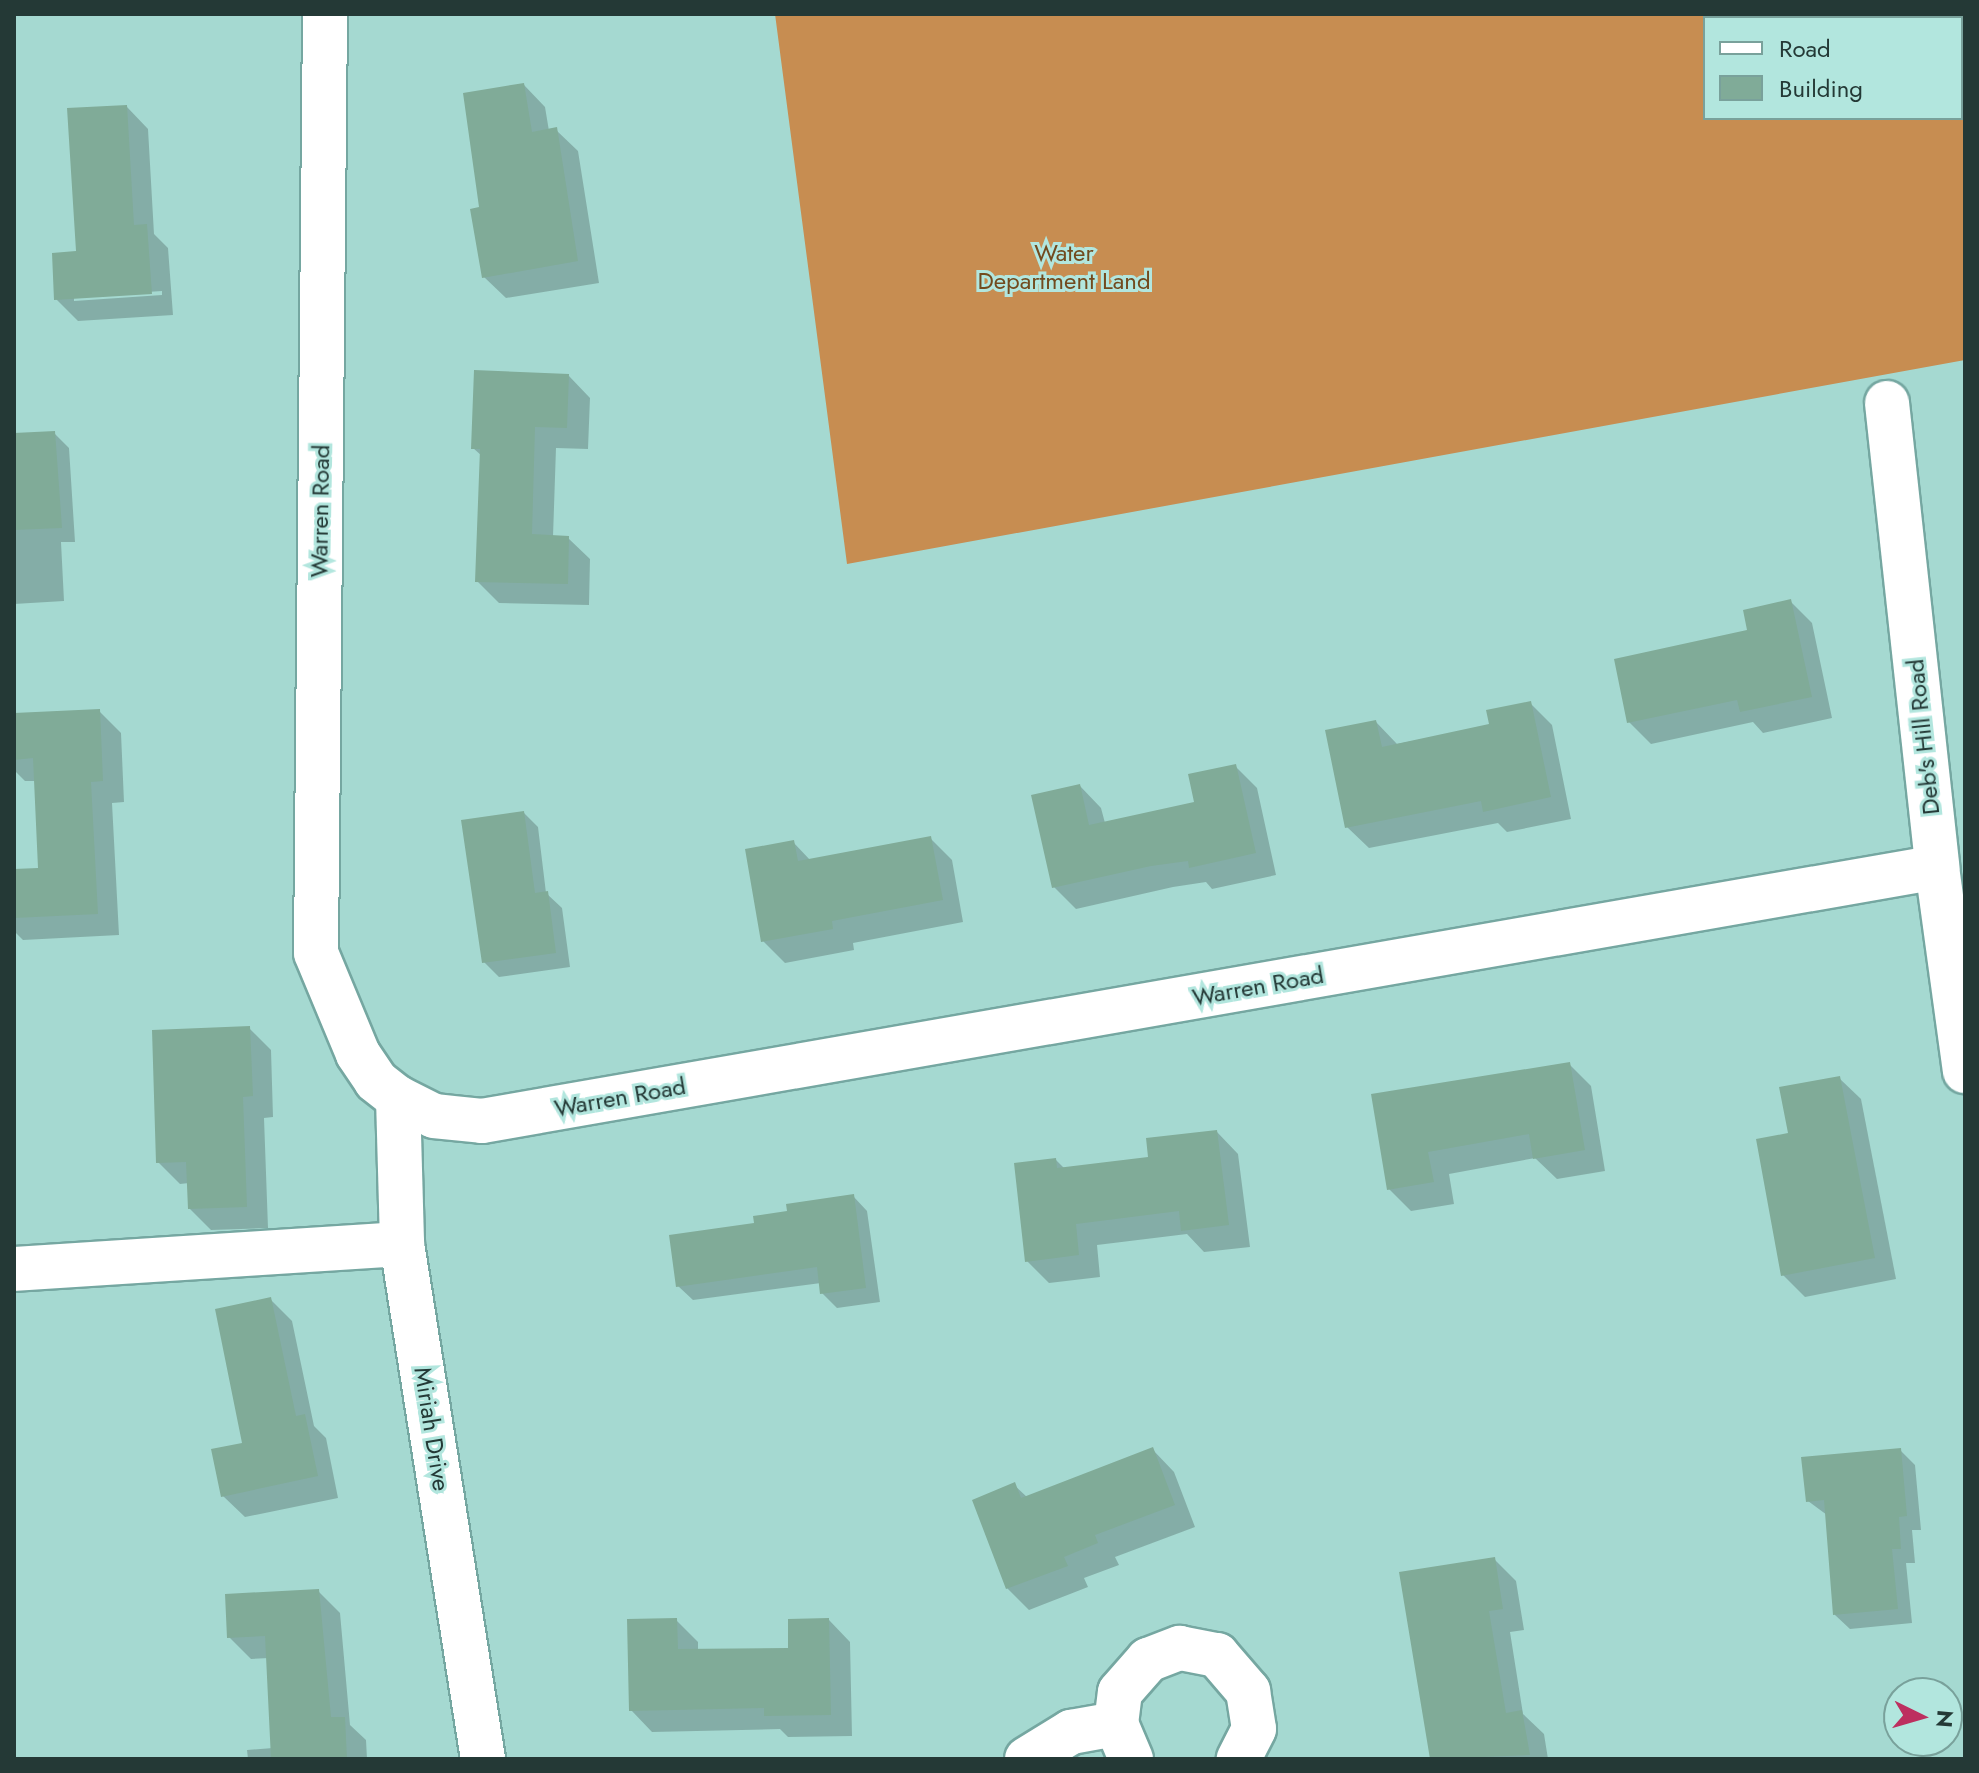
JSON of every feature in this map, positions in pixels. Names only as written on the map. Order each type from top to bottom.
[{"type":"street","name":"Warren Road","points":[[325,14],[316,953],[358,1054],[376,1081],[398,1098],[434,1116],[482,1121],[1937,867]]},
{"type":"street","name":"Deb's Hill Road","points":[[1887,403],[1937,867],[1965,1071]]},
{"type":"street","name":"Miriah Drive","points":[[398,1098],[402,1244],[483,1759]]},
{"type":"street","points":[[14,1269],[402,1244]]},
{"type":"street","points":[[1027,1759],[1071,1732],[1123,1742],[1120,1692],[1148,1660],[1180,1648],[1217,1655],[1240,1677],[1253,1710],[1254,1729],[1239,1759]]},
{"type":"green space","name":"Water Department Land","points":[[775,14],[1965,14],[1965,360],[847,564]]},
{"type":"building","points":[[524,83],[532,132],[557,127],[578,261],[482,278],[470,209],[479,207],[463,93]]},
{"type":"building","points":[[127,105],[134,225],[147,224],[152,294],[54,300],[52,253],[76,251],[67,108]]},
{"type":"building","points":[[474,370],[569,374],[567,428],[535,427],[532,534],[569,536],[568,584],[475,582],[480,449],[471,449]]},
{"type":"building","points":[[55,431],[62,528],[14,530],[14,433]]},
{"type":"building","points":[[1791,599],[1812,697],[1740,712],[1737,700],[1627,723],[1614,659],[1747,630],[1743,610]]},
{"type":"building","points":[[1531,701],[1551,797],[1483,812],[1481,801],[1345,828],[1325,730],[1376,720],[1382,747],[1489,724],[1486,710]]},
{"type":"building","points":[[100,709],[103,781],[91,782],[98,914],[14,918],[14,869],[38,868],[33,758],[14,760],[14,713]]},
{"type":"building","points":[[1236,764],[1256,853],[1189,868],[1188,861],[1151,866],[1052,888],[1031,795],[1080,784],[1089,825],[1194,802],[1188,774]]},
{"type":"building","points":[[524,811],[535,893],[548,891],[556,953],[482,963],[461,820]]},
{"type":"building","points":[[931,836],[943,900],[832,921],[833,929],[761,942],[745,849],[794,840],[798,861]]},
{"type":"building","points":[[250,1026],[253,1096],[243,1097],[247,1207],[188,1209],[186,1162],[156,1163],[152,1030]]},
{"type":"building","points":[[1570,1062],[1585,1150],[1533,1159],[1529,1134],[1428,1152],[1434,1182],[1387,1190],[1371,1094]]},
{"type":"building","points":[[1840,1076],[1875,1258],[1781,1276],[1756,1139],[1788,1133],[1779,1087]]},
{"type":"building","points":[[1217,1130],[1229,1225],[1181,1231],[1179,1211],[1076,1224],[1079,1255],[1025,1262],[1014,1163],[1056,1158],[1057,1168],[1148,1157],[1146,1138]]},
{"type":"building","points":[[854,1194],[866,1288],[820,1294],[817,1267],[676,1287],[669,1235],[754,1223],[753,1216],[787,1211],[786,1204]]},
{"type":"building","points":[[271,1297],[296,1416],[305,1414],[318,1476],[221,1497],[211,1449],[242,1443],[215,1309]]},
{"type":"building","points":[[1153,1447],[1175,1505],[1095,1535],[1098,1543],[1064,1557],[1068,1566],[1006,1589],[972,1500],[1015,1482],[1021,1498]]},
{"type":"building","points":[[1901,1448],[1907,1516],[1899,1517],[1901,1549],[1892,1549],[1898,1609],[1833,1615],[1824,1500],[1806,1502],[1801,1457]]},
{"type":"building","points":[[1495,1557],[1503,1609],[1489,1611],[1506,1713],[1522,1710],[1530,1755],[1430,1759],[1399,1572]]},
{"type":"building","points":[[319,1589],[331,1717],[345,1717],[347,1759],[271,1759],[265,1636],[227,1638],[225,1594]]},
{"type":"building","points":[[677,1618],[678,1649],[788,1648],[788,1619],[829,1618],[831,1715],[764,1716],[764,1708],[629,1711],[627,1619]]}]
